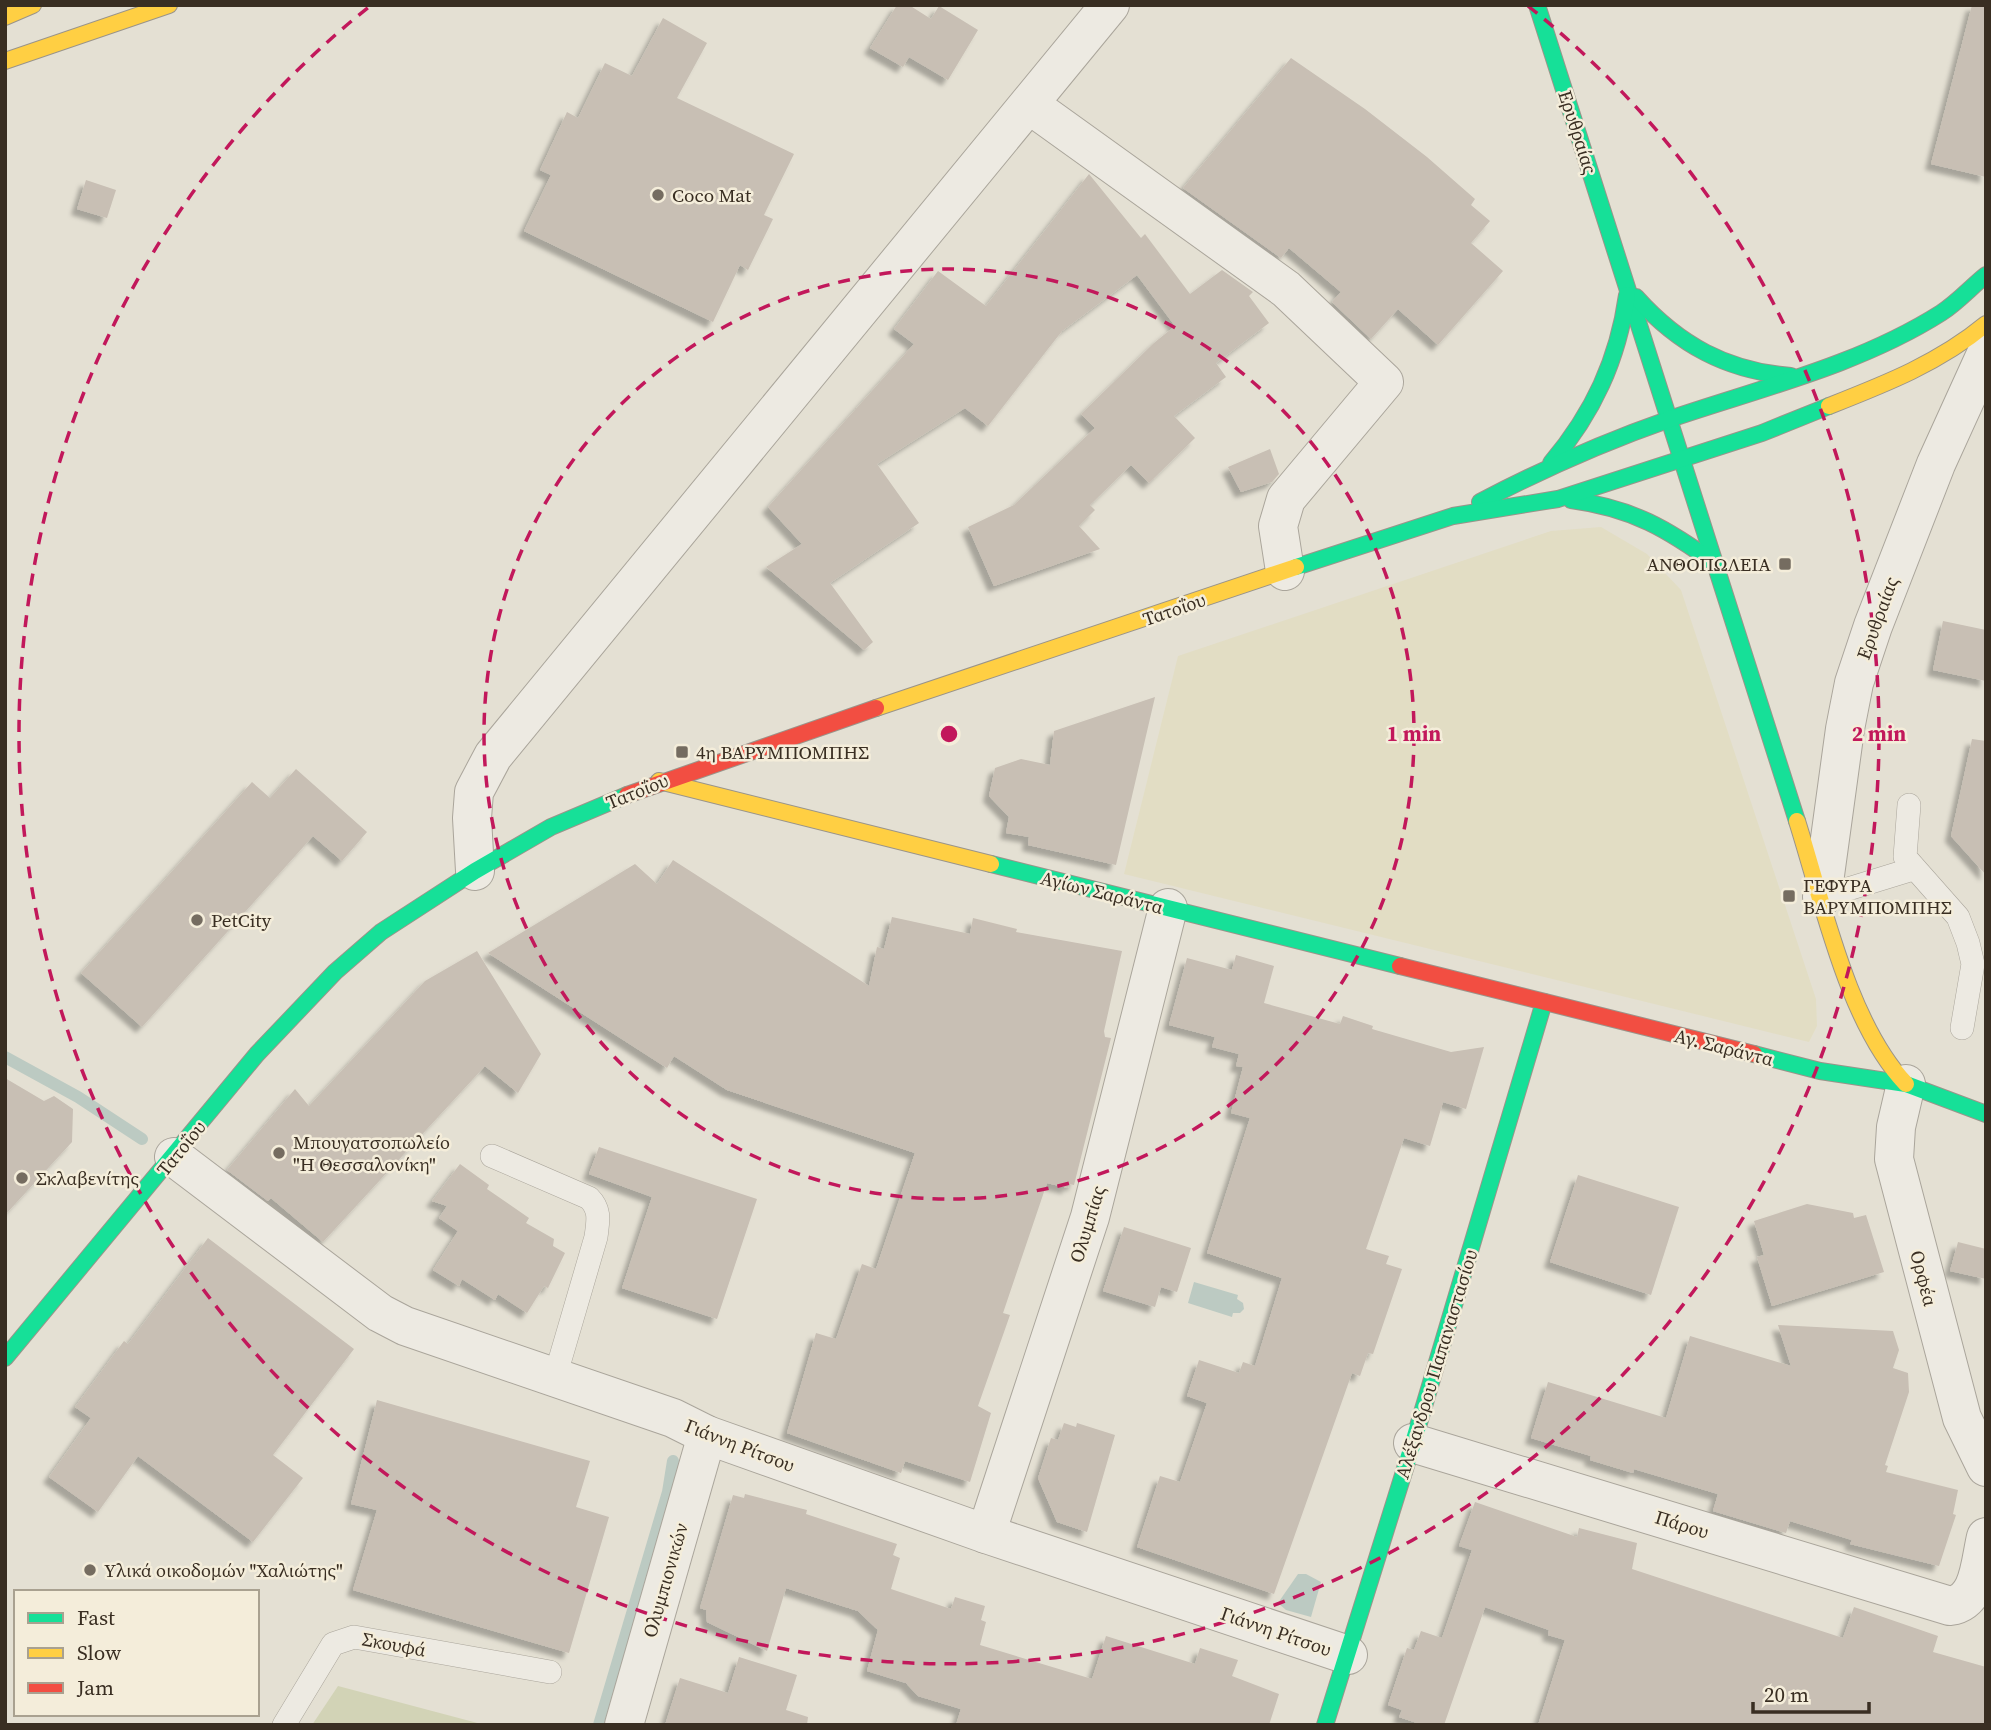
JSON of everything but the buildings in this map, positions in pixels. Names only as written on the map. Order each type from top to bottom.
[{"type":"main road","points":[[5,17],[33,5]]},
{"type":"main road","points":[[5,61],[169,5]]},
{"type":"main road","name":"Ερυθραίας","points":[[1537,5],[1856,1006],[1885,1062],[1906,1084]]},
{"type":"main road","points":[[1670,419],[1808,376],[1884,343],[1943,312],[1986,275]]},
{"type":"main road","points":[[1628,286],[1653,319],[1686,346],[1724,365],[1765,375],[1808,376]]},
{"type":"main road","points":[[1550,464],[1591,412],[1606,382],[1625,319],[1628,286]]},
{"type":"main road","points":[[1683,459],[1762,433],[1894,381],[1957,348],[1986,324]]},
{"type":"main road","name":"Τατοΐου","points":[[1453,516],[1550,464],[1670,419]]},
{"type":"main road","name":"Τατοΐου","points":[[5,1358],[257,1054],[335,972],[381,932],[475,871],[551,827],[659,781],[1453,516],[1558,499],[1683,459]]},
{"type":"main road","points":[[1558,499],[1608,503],[1634,511],[1659,524],[1717,565]]},
{"type":"main road","name":"Αγίων Σαράντα","points":[[659,781],[1544,1002]]},
{"type":"main road","name":"Αγ. Σαράντα","points":[[1544,1002],[1820,1071],[1906,1084]]},
{"type":"main road","name":"Αλέξανδρου Παπαναστασίου","points":[[1325,1725],[1413,1443],[1544,1002]]},
{"type":"main road","points":[[1906,1084],[1986,1114]]},
{"type":"main road","points":[[5,1329],[17,1343]]},
{"type":"street","points":[[475,871],[472,818],[474,792],[494,755],[1110,5]]},
{"type":"street","points":[[1030,105],[1286,289],[1384,382],[1286,499],[1278,526],[1286,571]]},
{"type":"street","name":"Ερυθραίας","points":[[1822,897],[1854,683],[1873,626],[1936,464],[1986,354]]},
{"type":"street","name":"Ολυμπίας","points":[[986,1534],[1090,1217],[1168,908]]},
{"type":"street","name":"Ορφέα","points":[[1906,1084],[1896,1127],[1894,1159],[1962,1418],[1982,1452]]},
{"type":"street","name":"Γιάννη Ρίτσου","points":[[174,1157],[380,1313],[405,1326],[673,1418],[707,1435],[986,1534],[1348,1655]]},
{"type":"street","name":"Ολυμπιονικών","points":[[624,1725],[707,1435]]},
{"type":"street","name":"Πάρου","points":[[1413,1443],[1950,1606],[1963,1604],[1971,1596],[1986,1537]]},
{"type":"lane","points":[[1909,804],[1905,857],[1958,917],[1973,964],[1962,1027]]},
{"type":"lane","points":[[1822,897],[1913,869]]},
{"type":"lane","points":[[492,1157],[589,1198],[596,1205],[599,1215],[596,1237],[555,1377]]},
{"type":"lane","name":"Σκουφά","points":[[284,1725],[332,1644],[354,1637],[550,1672]]},
{"type":"shaded area","points":[[1601,527],[1647,554],[1681,590],[1816,999],[1817,1026],[1809,1042],[1124,874],[1178,656],[1551,531]]},
{"type":"shaded area","points":[[1194,1282],[1238,1295],[1237,1299],[1243,1303],[1244,1309],[1240,1313],[1233,1313],[1232,1317],[1188,1303]]},
{"type":"shaded area","points":[[1298,1574],[1306,1574],[1321,1582],[1311,1617],[1286,1610],[1278,1603]]},
{"type":"green space","points":[[338,1686],[485,1725],[312,1725]]},
{"type":"waterway","points":[[5,1057],[78,1097],[142,1139]]},
{"type":"waterway","points":[[599,1725],[668,1492],[673,1461]]},
{"type":"traffic: fast","points":[[1537,5],[1797,821]]},
{"type":"traffic: fast","points":[[1480,502],[1621,437],[1809,374],[1877,347],[1941,313],[1986,275]]},
{"type":"traffic: fast","points":[[1551,463],[1579,425],[1601,385],[1617,342],[1627,295]]},
{"type":"traffic: fast","points":[[1636,297],[1669,329],[1706,353],[1746,368],[1791,376]]},
{"type":"traffic: fast","points":[[1296,567],[1453,516],[1558,499],[1762,433],[1829,406]]},
{"type":"traffic: fast","points":[[1571,500],[1613,508],[1648,522],[1717,565]]},
{"type":"traffic: fast","points":[[5,1358],[257,1054],[335,972],[381,932],[475,871],[551,827],[627,795]]},
{"type":"traffic: fast","points":[[991,864],[1400,966]]},
{"type":"traffic: fast","points":[[1325,1725],[1413,1443],[1544,1002]]},
{"type":"traffic: fast","points":[[1754,1054],[1820,1071],[1906,1084],[1986,1114]]},
{"type":"traffic: slow","points":[[5,17],[33,5]]},
{"type":"traffic: slow","points":[[5,61],[169,5]]},
{"type":"traffic: slow","points":[[1829,406],[1891,381],[1930,361],[1986,324]]},
{"type":"traffic: slow","points":[[876,708],[1296,567]]},
{"type":"traffic: slow","points":[[659,781],[991,864]]},
{"type":"traffic: slow","points":[[1797,821],[1853,996],[1886,1059],[1906,1084]]},
{"type":"traffic: jam","points":[[627,795],[876,708]]},
{"type":"traffic: jam","points":[[1400,966],[1754,1054]]},
{"type":"place","name":"Coco Mat","points":[[658,195]]},
{"type":"place","name":"ΑΝΘΟΠΩΛΕΙΑ","points":[[1785,564]]},
{"type":"place","name":"4η ΒΑΡΥΜΠΟΜΠΗΣ","points":[[682,752]]},
{"type":"place","name":"ΓΕΦΥΡΑ ΒΑΡΥΜΠΟΜΠΗΣ","points":[[1789,896]]},
{"type":"place","name":"PetCity","points":[[197,920]]},
{"type":"place","name":"Μπουγατσοπωλείο \"Η Θεσσαλονίκη\"","points":[[279,1153]]},
{"type":"place","name":"Σκλαβενίτης","points":[[22,1178]]},
{"type":"place","name":"Υλικά οικοδομών \"Χαλιώτης\"","points":[[90,1570]]}]
